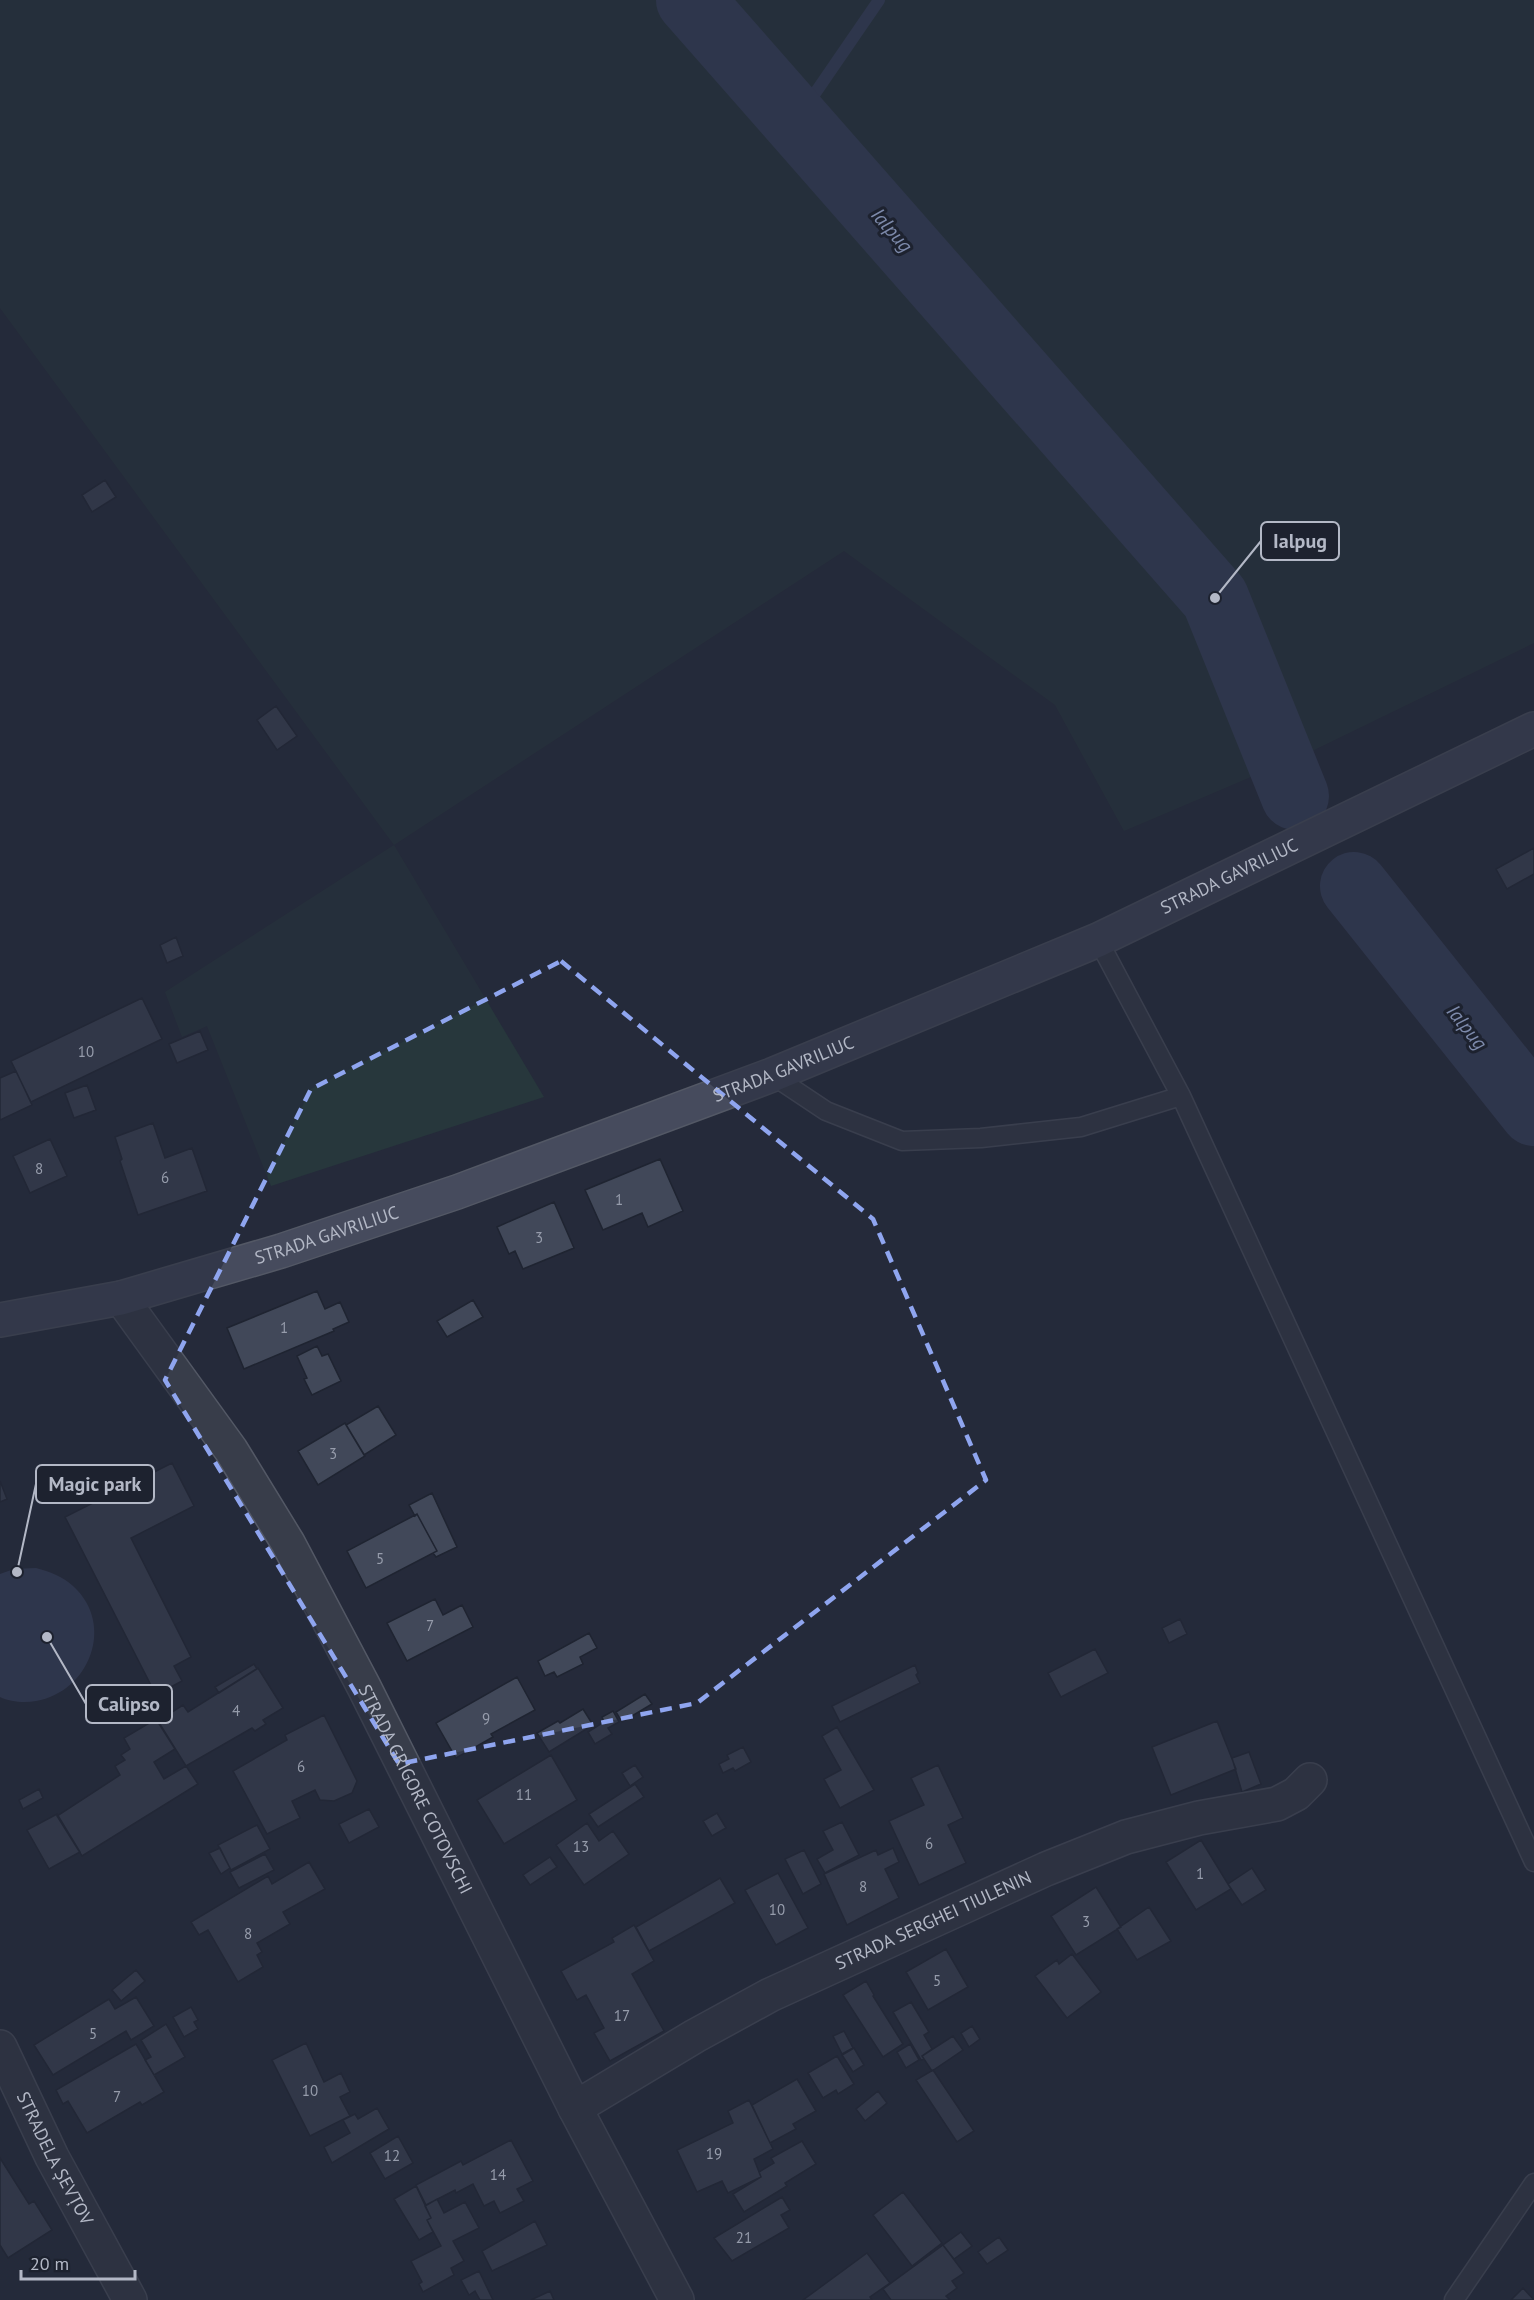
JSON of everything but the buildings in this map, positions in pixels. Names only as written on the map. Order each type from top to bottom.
[{"type":"street","name":"STRADA GAVRILIUC","points":[[0,1320],[121,1298],[281,1251],[457,1192],[772,1075],[1098,940],[1534,729]]},
{"type":"street","name":"STRADA GRIGORE COTOVSCHI","points":[[121,1298],[231,1450],[288,1543],[364,1687],[575,2108],[677,2300]]},
{"type":"street","name":"STRADA SERGHEI TIULENIN","points":[[575,2108],[695,2036],[770,1995],[1035,1874],[1125,1837],[1199,1818],[1277,1804],[1296,1794],[1310,1780]]},
{"type":"street","name":"STRADELA ȘEVȚOV","points":[[0,2047],[52,2157],[130,2300]]},
{"type":"lane","points":[[1098,940],[1180,1096],[1534,1862]]},
{"type":"lane","points":[[772,1075],[826,1111],[902,1141],[981,1138],[1081,1127],[1180,1096]]},
{"type":"lane","points":[[1454,2300],[1534,2184]]},
{"type":"highlighted area","points":[[561,961],[873,1219],[986,1480],[697,1703],[399,1764],[165,1380],[311,1089]]},
{"type":"shaded area","points":[[0,0],[1534,0],[1534,643],[1312,751],[1124,831],[1055,705],[844,551],[394,845],[0,308]]},
{"type":"shaded area","points":[[394,845],[544,1097],[271,1186],[207,1026],[182,1037],[165,992]]},
{"type":"water","points":[[36,1568],[56,1575],[73,1586],[86,1602],[93,1619],[94,1637],[90,1655],[82,1671],[70,1685],[55,1695],[36,1701],[13,1701],[0,1697],[0,1574],[14,1569]]},
{"type":"waterway","name":"Ialpug","points":[[690,0],[1215,598],[1295,796]]},
{"type":"waterway","points":[[796,121],[879,0]]},
{"type":"waterway","name":"Ialpug","points":[[1354,886],[1534,1112]]},
{"type":"place","name":"Ialpug","points":[[1215,598]]},
{"type":"place","name":"Magic park","points":[[17,1572]]},
{"type":"place","name":"Calipso","points":[[47,1637]]}]
